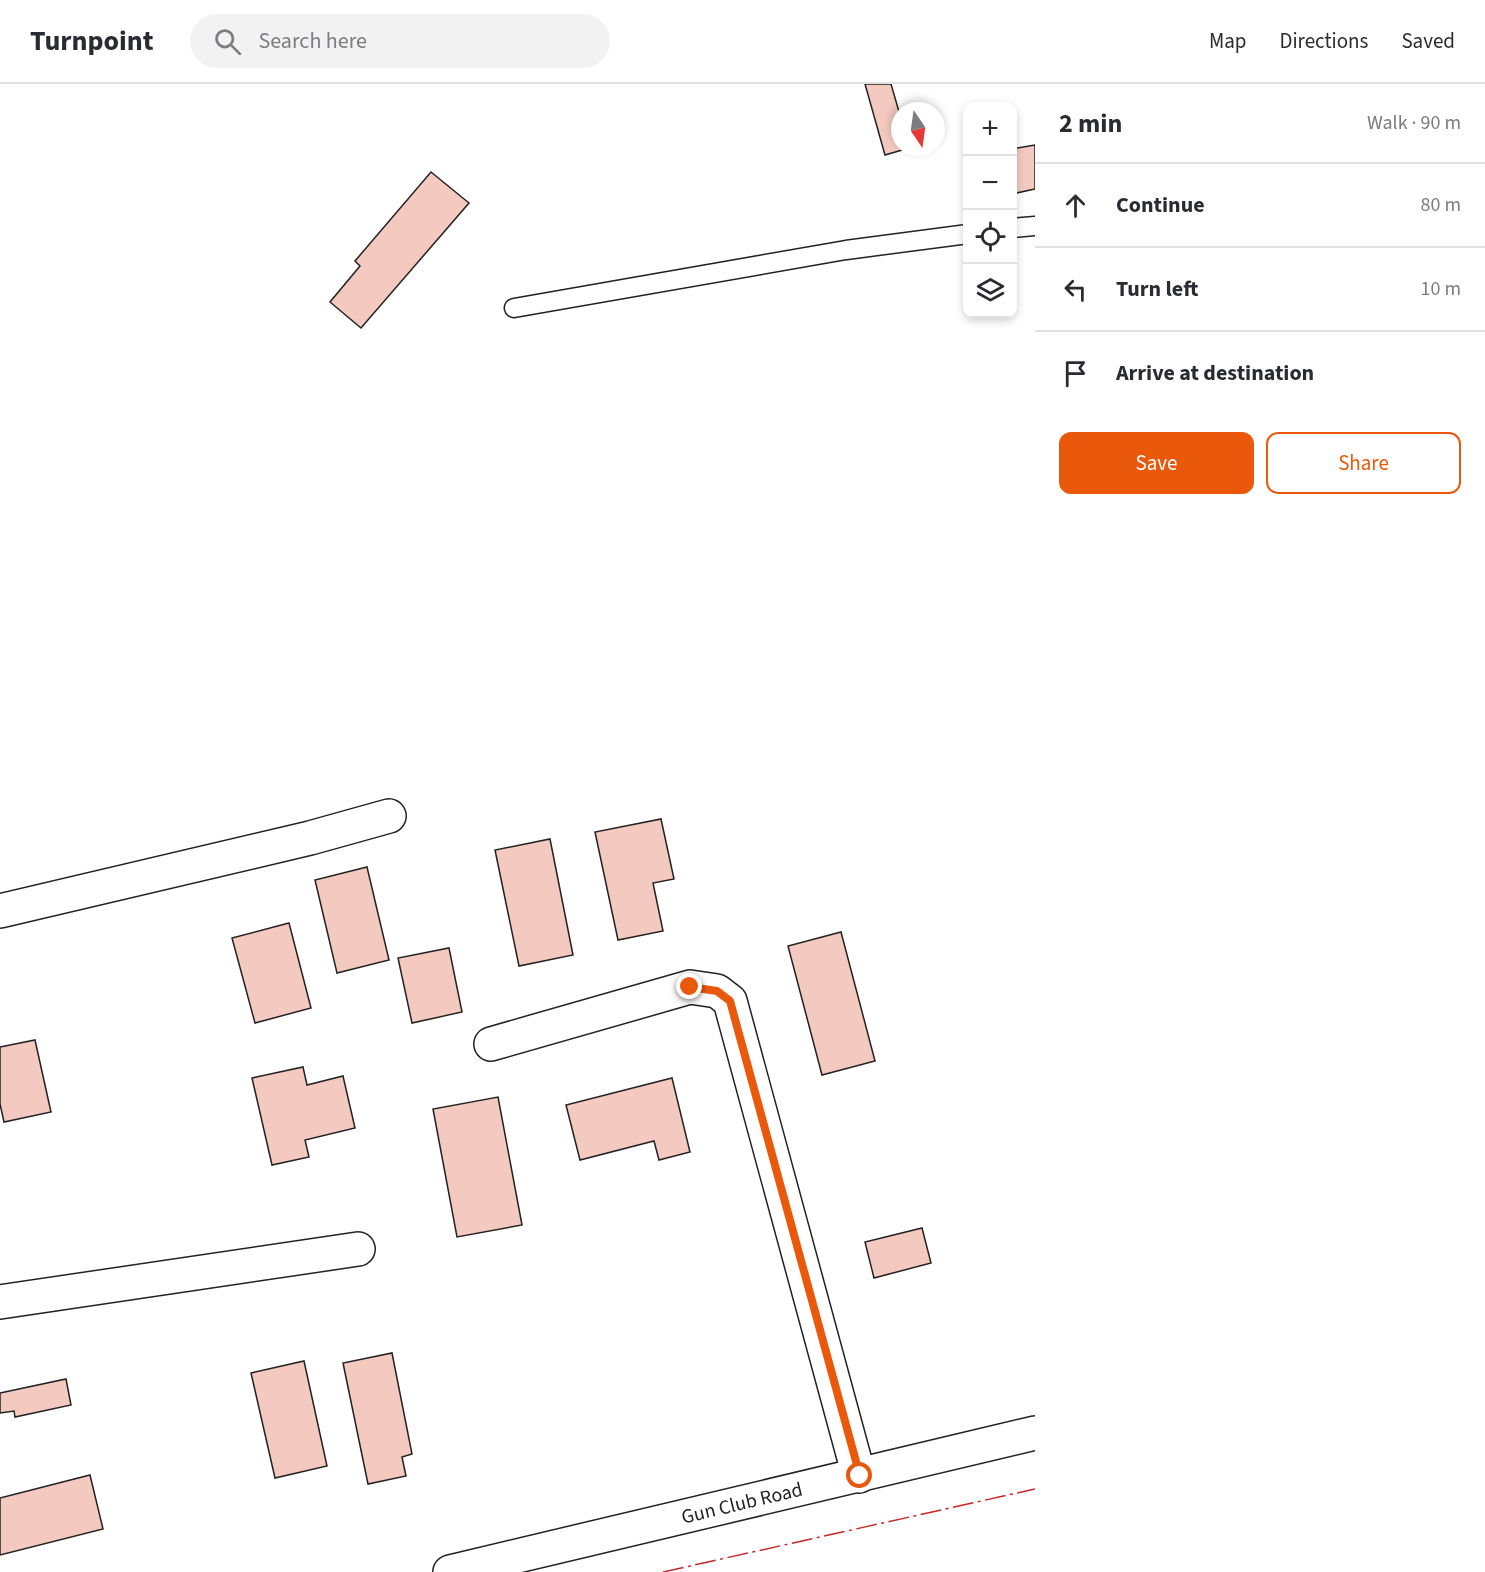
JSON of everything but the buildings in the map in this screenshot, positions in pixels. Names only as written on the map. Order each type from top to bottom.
[{"type":"street","points":[[0,911],[310,838],[389,816]]},
{"type":"street","points":[[491,1044],[690,987],[717,991],[730,1001],[860,1476]]},
{"type":"street","points":[[0,1302],[358,1249]]},
{"type":"street","name":"Gun Club Road","points":[[450,1572],[1035,1433]]},
{"type":"lane","points":[[1017,228],[1035,226]]},
{"type":"lane","points":[[514,308],[846,250],[963,235]]},
{"type":"power","points":[[663,1572],[1035,1489]]},
{"type":"route","points":[[690,987],[717,991],[730,1001],[860,1476]]}]
